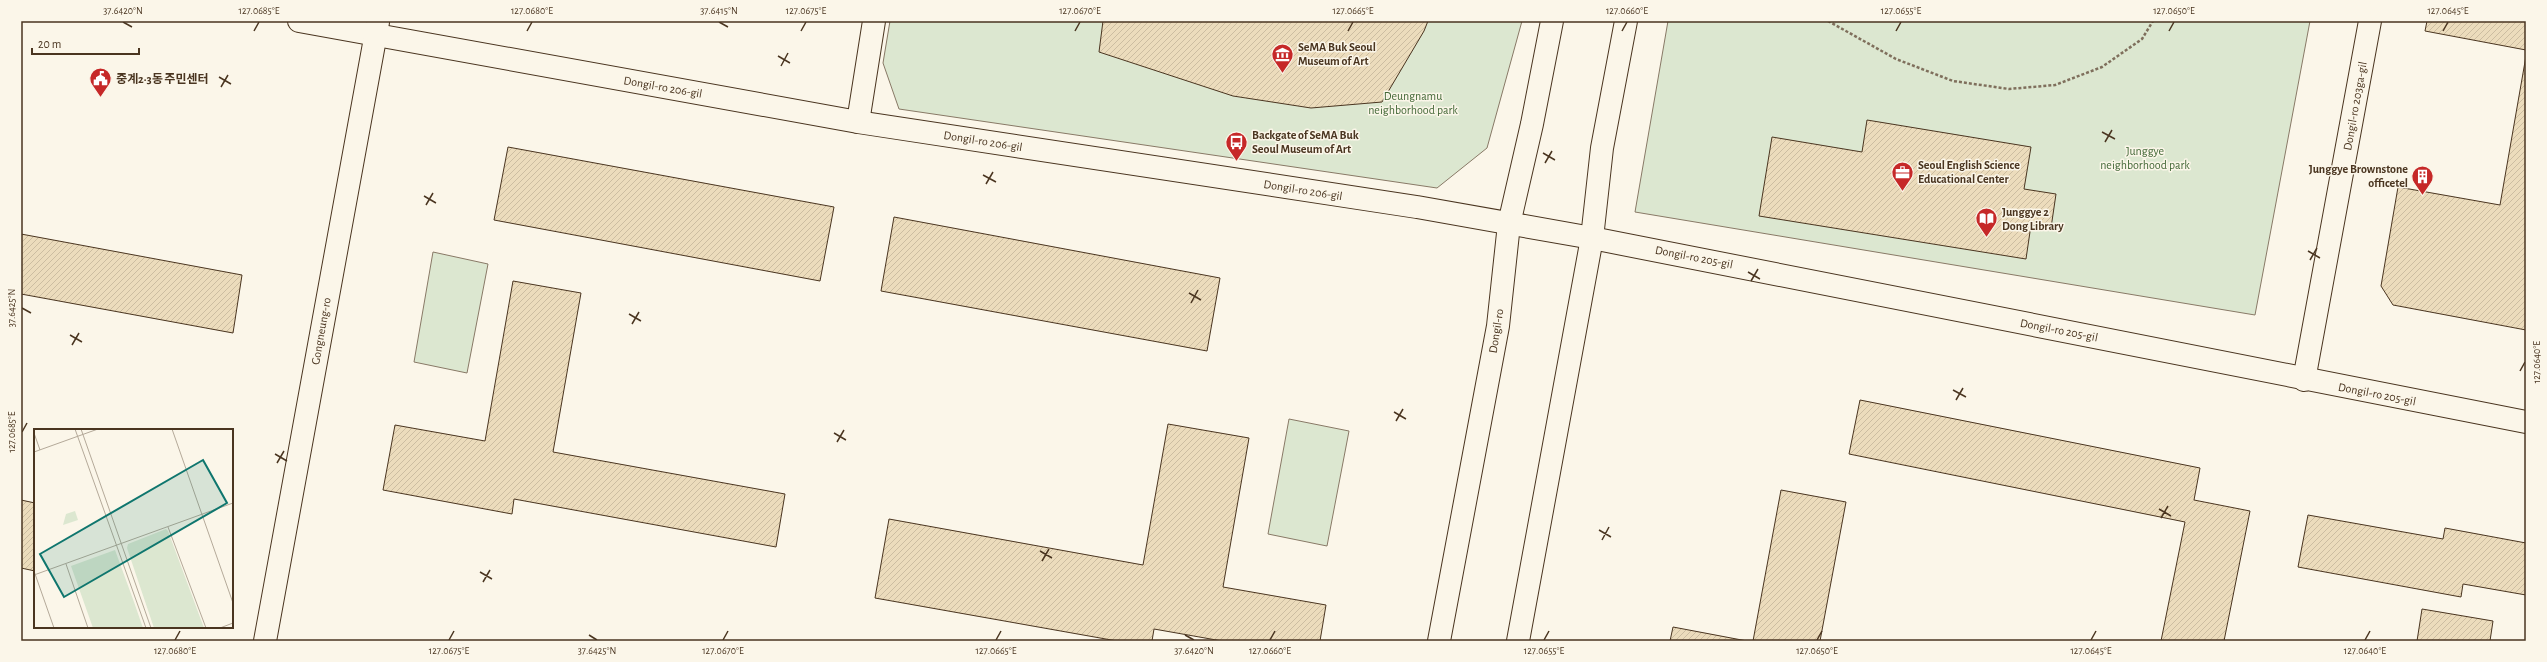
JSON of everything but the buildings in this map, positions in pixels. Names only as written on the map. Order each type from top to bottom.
[{"type":"street","name":"Dongil-ro 206-gil","points":[[300,21],[377,28],[858,122],[1417,207],[1592,238]]},
{"type":"street","points":[[858,122],[874,21]]},
{"type":"street","name":"Dongil-ro","points":[[1440,641],[1498,326],[1509,224],[1532,124],[1552,21]]},
{"type":"street","points":[[1518,641],[1592,238],[1602,148],[1626,21]]},
{"type":"street","name":"Dongil-ro 203ga-gil","points":[[2304,380],[2370,21]]},
{"type":"street","name":"Gongneung-ro","points":[[265,641],[377,28]]},
{"type":"street","name":"Dongil-ro 205-gil","points":[[1592,238],[2304,380],[2526,422]]},
{"type":"path","points":[[1828,21],[1896,59],[1952,81],[2009,89],[2055,85],[2102,67],[2142,39],[2153,21]]},
{"type":"green space","name":"Deungnamu neighborhood park","points":[[890,21],[1522,21],[1487,148],[1437,188],[899,109],[883,63]]},
{"type":"green space","name":"Junggye neighborhood park","points":[[1668,21],[2310,21],[2255,315],[1635,212]]},
{"type":"green space","points":[[433,252],[488,264],[467,373],[414,362]]},
{"type":"green space","points":[[1289,419],[1349,431],[1327,546],[1268,534]]},
{"type":"place","name":"SeMA Buk Seoul Museum of Art","points":[[1282,74]]},
{"type":"place","name":"중계2·3동 주민센터","points":[[101,98]]},
{"type":"place","name":"Backgate of SeMA Buk Seoul Museum of Art","points":[[1237,162]]},
{"type":"place","name":"Seoul English Science Educational Center","points":[[1902,192]]},
{"type":"place","name":"Junggye Brownstone officetel","points":[[2423,196]]},
{"type":"place","name":"Junggye 2 Dong Library","points":[[1987,238]]}]
